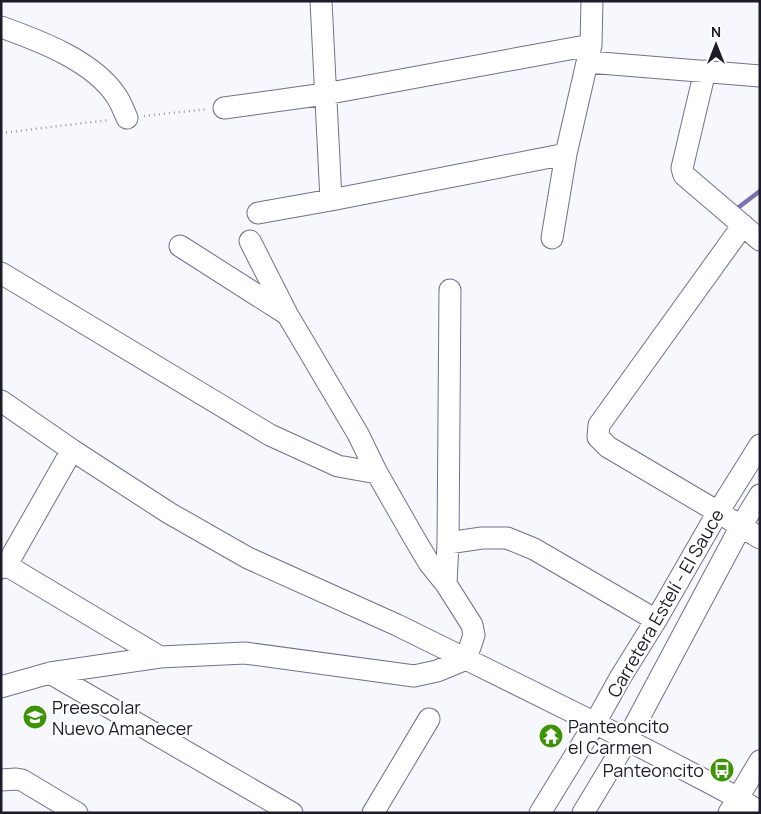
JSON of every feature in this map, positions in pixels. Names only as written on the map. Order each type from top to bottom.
[{"type":"street","points":[[321,1],[331,200]]},
{"type":"street","points":[[552,238],[566,154],[589,53],[592,1]]},
{"type":"street","points":[[1,27],[67,54],[100,76],[117,97],[127,118]]},
{"type":"street","points":[[224,108],[589,53],[705,71],[760,76]]},
{"type":"street","points":[[705,71],[682,168],[684,175],[760,240]]},
{"type":"street","points":[[258,213],[566,154]]},
{"type":"street","points":[[743,225],[599,425],[598,438],[608,447],[760,538]]},
{"type":"street","points":[[1,687],[50,673],[160,657],[245,653],[414,676],[437,672],[466,659],[474,635],[472,625],[446,584],[429,563],[358,434],[287,314],[250,241]]},
{"type":"street","points":[[180,246],[287,314]]},
{"type":"street","points":[[1,273],[270,435],[338,466],[378,473]]},
{"type":"street","points":[[446,584],[450,290]]},
{"type":"street","points":[[1,400],[72,450],[169,514],[248,558],[397,625],[466,659],[595,723],[733,805],[760,812]]},
{"type":"street","name":"Carretera Estelí - El Sauce","points":[[540,813],[656,620],[718,512],[760,445]]},
{"type":"street","points":[[72,450],[3,565],[160,657]]},
{"type":"street","points":[[583,813],[626,740],[741,526],[760,496]]},
{"type":"street","points":[[448,543],[482,538],[507,538],[534,549],[656,620]]},
{"type":"street","points":[[50,673],[292,813]]},
{"type":"street","points":[[373,813],[429,719]]},
{"type":"street","points":[[733,805],[760,761]]},
{"type":"street","points":[[1,780],[22,780],[77,813]]},
{"type":"path","points":[[1,133],[224,108]]},
{"type":"waterway","points":[[735,210],[760,191]]},
{"type":"place","name":"Preescolar Nuevo Amanecer","points":[[35,717]]},
{"type":"place","name":"Panteoncito el Carmen","points":[[551,736]]},
{"type":"place","name":"Panteoncito","points":[[722,770]]}]
